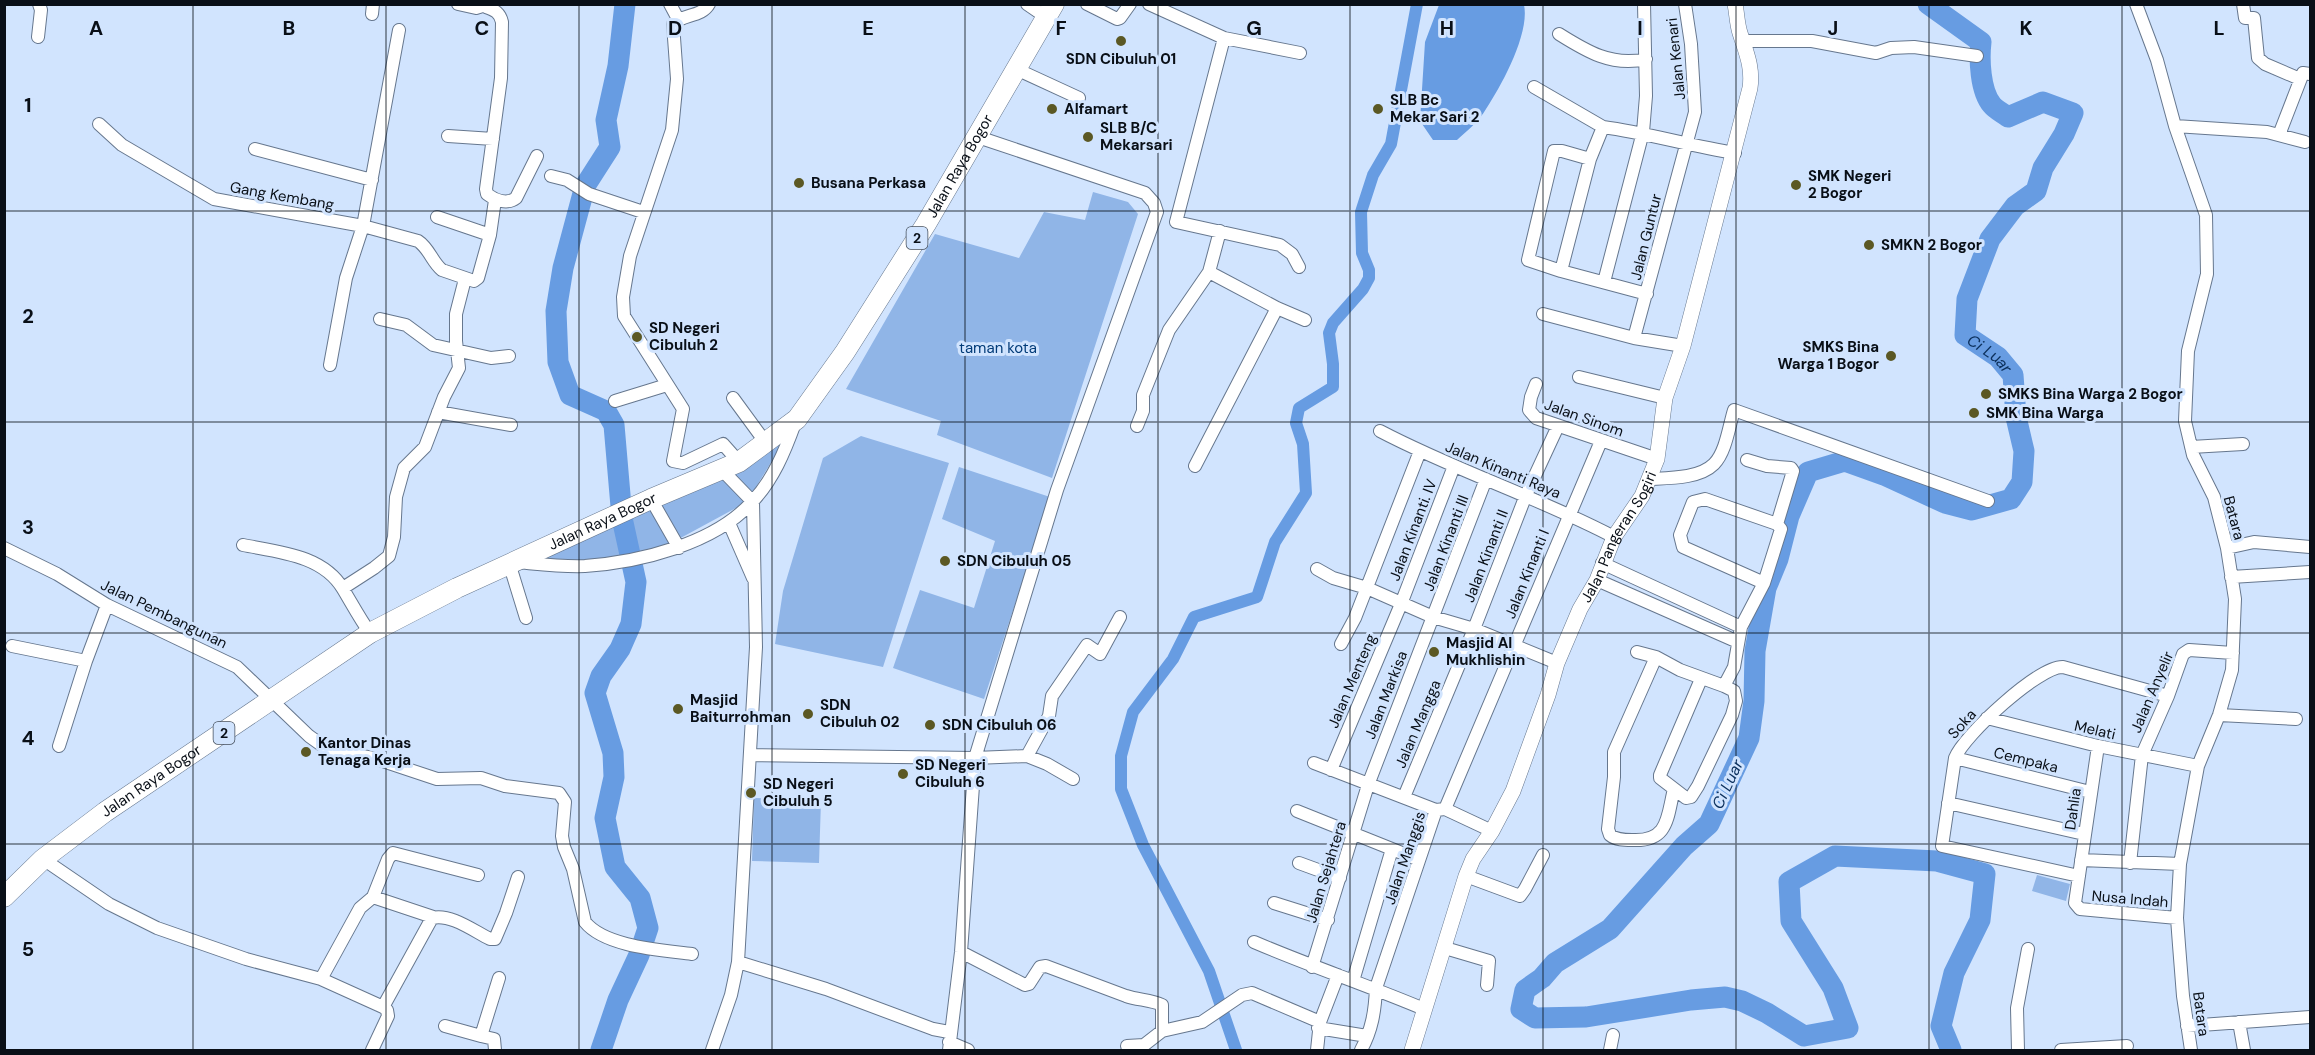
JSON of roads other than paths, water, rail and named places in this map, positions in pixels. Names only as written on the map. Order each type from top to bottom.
[{"type":"highway","name":"Jalan Raya Bogor","points":[[4,897],[43,859],[105,812],[370,633],[457,588],[646,501],[731,466],[797,419],[845,352],[926,224],[1050,11]]},
{"type":"street","points":[[38,37],[41,10],[39,4]]},
{"type":"street","points":[[458,4],[476,8],[487,6],[500,15],[502,22],[501,78],[487,194],[495,200],[512,201],[516,198],[537,156]]},
{"type":"street","points":[[670,4],[678,19]]},
{"type":"street","points":[[709,4],[704,11],[678,19],[672,31],[677,56],[672,130],[643,212],[624,282],[624,316],[684,410],[673,461],[682,463],[723,444],[731,466],[753,502],[756,647],[752,755],[738,962],[731,995],[712,1050]]},
{"type":"street","points":[[1027,4],[1050,11]]},
{"type":"street","points":[[1087,4],[1117,19],[1130,4]]},
{"type":"street","points":[[1149,4],[1224,38],[1300,53]]},
{"type":"street","points":[[1604,282],[1643,132],[1646,59],[1644,4]]},
{"type":"street","name":"Jalan Kenari","points":[[1685,4],[1695,89],[1695,112],[1686,144]]},
{"type":"street","name":"Jalan Pangeran Sogiri","points":[[1412,1050],[1473,859],[1492,831],[1520,774],[1557,663],[1580,609],[1597,579],[1614,537],[1642,496],[1657,459],[1665,398],[1683,346],[1735,153],[1752,74],[1739,31],[1735,4]]},
{"type":"street","name":"Batara","points":[[2136,4],[2157,60],[2175,126],[2206,215],[2207,274],[2187,351],[2185,422],[2191,447],[2214,497],[2227,548],[2235,598],[2233,653],[2228,688],[2198,766],[2180,864],[2177,918],[2191,1050]]},
{"type":"street","points":[[2243,4],[2244,18],[2254,18],[2258,58],[2265,64],[2305,75],[2278,135]]},
{"type":"street","points":[[330,365],[346,278],[363,226],[399,30]]},
{"type":"street","points":[[1559,34],[1584,49],[1617,62],[1646,59]]},
{"type":"street","points":[[1224,38],[1176,222],[1280,245],[1292,254],[1299,267]]},
{"type":"street","points":[[1743,40],[1802,40],[1876,52],[1892,48],[1914,47],[1977,56]]},
{"type":"street","points":[[1016,69],[1078,99]]},
{"type":"street","points":[[1534,87],[1604,127],[1643,132],[1686,144],[1735,153]]},
{"type":"street","name":"Gang Kembang","points":[[99,124],[122,145],[214,199],[363,226],[418,241],[423,244],[437,266],[465,279]]},
{"type":"street","points":[[2175,126],[2266,132],[2305,142]]},
{"type":"street","points":[[1561,271],[1590,159],[1604,127]]},
{"type":"street","points":[[448,136],[493,139]]},
{"type":"street","points":[[949,1041],[961,952],[975,759],[1057,490],[1157,212],[1154,203],[1145,193],[978,137]]},
{"type":"street","name":"Jalan Guntur","points":[[1634,338],[1686,144]]},
{"type":"street","points":[[255,149],[372,180]]},
{"type":"street","points":[[1590,159],[1558,150],[1553,154],[1528,260],[1647,294]]},
{"type":"street","points":[[551,176],[643,212]]},
{"type":"street","points":[[343,588],[389,556],[394,537],[396,496],[404,468],[425,447],[438,412],[459,368],[456,348],[456,314],[465,279],[477,280],[490,236],[495,200]]},
{"type":"street","points":[[437,217],[490,236]]},
{"type":"street","points":[[1137,426],[1143,411],[1143,395],[1169,330],[1209,272],[1220,231]]},
{"type":"street","points":[[1209,272],[1305,320]]},
{"type":"street","points":[[1195,466],[1277,308]]},
{"type":"street","points":[[1543,315],[1634,338],[1683,346]]},
{"type":"street","points":[[380,320],[406,325],[434,345],[456,348],[491,358],[509,356]]},
{"type":"street","points":[[1579,377],[1665,398]]},
{"type":"street","name":"Jalan Sinom","points":[[1536,384],[1531,397],[1529,410],[1531,414],[1558,426],[1657,459]]},
{"type":"street","points":[[615,400],[667,385]]},
{"type":"street","points":[[733,398],[766,443]]},
{"type":"street","points":[[1649,479],[1680,477],[1705,470],[1714,464],[1724,443],[1734,410],[1988,501]]},
{"type":"street","points":[[438,412],[511,425]]},
{"type":"street","points":[[526,618],[513,564],[559,566],[609,563],[679,548],[729,523],[753,502],[778,466],[797,419]]},
{"type":"street","name":"Jalan Kinanti II","points":[[1474,628],[1526,495],[1558,426]]},
{"type":"street","name":"Jalan Kinanti Raya","points":[[1380,431],[1454,466],[1569,513],[1614,537]]},
{"type":"street","name":"Jalan Kinanti I","points":[[1514,646],[1601,441]]},
{"type":"street","points":[[2191,447],[2243,444]]},
{"type":"street","points":[[1341,645],[1355,618],[1420,451]]},
{"type":"street","points":[[1747,460],[1793,471],[1777,524]]},
{"type":"street","name":"Jalan Kinanti. IV","points":[[1401,604],[1454,466]]},
{"type":"street","name":"Jalan Kinanti III","points":[[1433,617],[1486,479]]},
{"type":"street","points":[[1724,686],[1734,667],[1741,627],[1764,583],[1781,529],[1777,524],[1706,499],[1693,502],[1680,536],[1683,547],[1764,583]]},
{"type":"street","points":[[646,501],[679,548]]},
{"type":"street","points":[[729,523],[755,582]]},
{"type":"street","points":[[2227,548],[2254,542],[2310,547]]},
{"type":"street","points":[[243,545],[308,559],[323,569],[343,588],[370,633]]},
{"type":"street","name":"Jalan Pembangunan","points":[[4,548],[57,574],[107,605],[237,667],[309,736],[330,752],[374,758],[437,779],[481,778],[505,786],[559,793],[565,802],[562,836],[564,847],[573,869],[585,922],[589,928],[601,935],[628,944],[692,954]]},
{"type":"street","points":[[1602,563],[1741,627]]},
{"type":"street","points":[[1317,569],[1333,578],[1367,588],[1433,617],[1474,628],[1557,663]]},
{"type":"street","points":[[2231,577],[2310,572]]},
{"type":"street","points":[[1597,579],[1738,642]]},
{"type":"street","name":"Jalan Menteng","points":[[1331,770],[1401,604]]},
{"type":"street","points":[[59,746],[86,661],[107,605]]},
{"type":"street","points":[[1027,756],[1049,716],[1052,696],[1088,645],[1100,654],[1120,617]]},
{"type":"street","name":"Jalan Markisa","points":[[1368,784],[1433,617]]},
{"type":"street","name":"Jalan Mangga","points":[[1404,797],[1474,628]]},
{"type":"street","points":[[12,646],[86,661]]},
{"type":"street","name":"Jalan Manggis","points":[[1361,1050],[1375,1012],[1376,988],[1419,860],[1514,646]]},
{"type":"street","name":"Jalan Anyelir","points":[[2130,863],[2142,755],[2185,652],[2189,650],[2233,653]]},
{"type":"street","points":[[1637,652],[1656,657],[1701,679],[1734,691],[1736,701],[1708,766],[1691,797],[1686,798],[1659,775],[1701,679]]},
{"type":"street","points":[[1656,657],[1614,752],[1614,777],[1608,829],[1610,835],[1614,839],[1644,841],[1657,836],[1664,829],[1674,789]]},
{"type":"street","name":"Soka","points":[[2079,876],[1942,846],[1958,750],[1987,718],[2046,670],[2055,666],[2168,696]]},
{"type":"street","points":[[2219,715],[2296,719]]},
{"type":"street","name":"Melati","points":[[1987,718],[2098,746],[2198,766]]},
{"type":"street","name":"Dahlia","points":[[2079,876],[2098,746]]},
{"type":"street","points":[[752,755],[975,759],[1027,756],[1073,779]]},
{"type":"street","name":"Cempaka","points":[[1955,758],[2090,792]]},
{"type":"street","points":[[1314,764],[1440,809],[1492,831]]},
{"type":"street","name":"Jalan Sejahtera","points":[[1312,967],[1368,784]]},
{"type":"street","points":[[1948,803],[2084,834]]},
{"type":"street","points":[[1297,811],[1419,860]]},
{"type":"street","points":[[1353,981],[1392,849]]},
{"type":"street","points":[[321,979],[360,908],[373,897],[388,859],[393,853],[478,875]]},
{"type":"street","points":[[1466,876],[1520,896],[1543,855]]},
{"type":"street","points":[[43,859],[109,904],[157,928],[246,959],[321,979],[383,1007],[387,1010],[388,1016],[372,1050]]},
{"type":"street","points":[[2081,860],[2180,864]]},
{"type":"street","points":[[1299,863],[1340,878]]},
{"type":"street","name":"Nusa Indah","points":[[2079,876],[2075,903],[2080,909],[2177,918]]},
{"type":"street","points":[[373,897],[434,917],[454,921],[490,939],[495,939],[518,877]]},
{"type":"street","points":[[1274,903],[1328,920]]},
{"type":"street","points":[[383,1007],[434,917]]},
{"type":"street","points":[[1254,942],[1312,967],[1376,988],[1424,1008]]},
{"type":"street","points":[[1445,948],[1489,961],[1487,985]]},
{"type":"street","points":[[2018,1050],[2017,1008],[2028,949]]},
{"type":"street","points":[[961,952],[1025,985],[1029,984],[1040,967],[1046,966],[1126,996],[1155,1002],[1162,1005],[1162,1031]]},
{"type":"street","points":[[738,962],[826,989],[933,1029],[949,1041],[968,1050]]},
{"type":"street","points":[[1317,1050],[1319,1025],[1338,975]]},
{"type":"street","points":[[481,1036],[499,978]]},
{"type":"street","points":[[1126,1046],[1144,1045],[1162,1031],[1202,1022],[1242,995],[1252,993],[1319,1025],[1366,1036]]},
{"type":"street","points":[[2187,1026],[2310,1017]]},
{"type":"street","points":[[2239,1022],[2244,1050]]},
{"type":"street","points":[[445,1026],[494,1039],[495,1050]]},
{"type":"street","points":[[1610,1050],[1613,1035]]},
{"type":"street","points":[[2061,1050],[2127,1046]]},
{"type":"waterway","points":[[601,1050],[618,1000],[639,955],[648,928],[640,898],[615,867],[605,818],[614,777],[613,753],[595,693],[601,676],[620,649],[631,624],[636,582],[622,518],[614,425],[606,411],[570,395],[558,362],[556,311],[563,268],[585,186],[610,147],[606,120],[618,66],[625,4]]},
{"type":"waterway","points":[[1236,1050],[1209,971],[1143,845],[1121,789],[1121,756],[1133,712],[1173,659],[1194,617],[1257,597],[1275,542],[1306,493],[1303,444],[1296,423],[1299,408],[1333,387],[1329,333],[1333,323],[1363,289],[1369,278],[1369,270],[1362,253],[1361,212],[1373,175],[1391,144],[1417,4]]},
{"type":"waterway","name":"Ci Luar","points":[[1928,4],[1981,42],[1980,66],[1985,92],[1992,105],[1998,110],[2008,117],[2043,102],[2073,113],[2064,134],[2043,168],[2036,191],[2015,206],[1990,239],[1967,299],[1965,335],[1998,357],[2013,375],[2016,417],[2024,451],[2022,482],[2011,499],[1972,510],[1945,503],[1884,475],[1845,461],[1808,472],[1789,516],[1778,559],[1766,588],[1755,651],[1754,701],[1749,738],[1709,824],[1684,846],[1610,929],[1555,963],[1542,978],[1525,990],[1521,1009],[1535,1018],[1586,1017],[1691,1000],[1725,997],[1742,1001],[1767,1013],[1804,1036],[1848,1028],[1833,988],[1791,921],[1789,882],[1835,856],[1937,861],[1985,874],[1980,920],[1954,973],[1941,1026],[1951,1050]]},
{"type":"place","name":"SDN Cibuluh 01","points":[[1121,41]]},
{"type":"place","name":"Alfamart","points":[[1052,109]]},
{"type":"place","name":"SLB Bc Mekar Sari 2","points":[[1378,109]]},
{"type":"place","name":"SLB B/C Mekarsari","points":[[1088,137]]},
{"type":"place","name":"Busana Perkasa","points":[[799,183]]},
{"type":"place","name":"SMK Negeri 2 Bogor","points":[[1796,185]]},
{"type":"place","name":"SMKN 2 Bogor","points":[[1869,245]]},
{"type":"place","name":"SD Negeri Cibuluh 2","points":[[637,337]]},
{"type":"place","name":"SMKS Bina Warga 1 Bogor","points":[[1891,356]]},
{"type":"place","name":"SMKS Bina Warga 2 Bogor","points":[[1986,394]]},
{"type":"place","name":"SMK Bina Warga","points":[[1974,413]]},
{"type":"place","name":"SDN Cibuluh 05","points":[[945,561]]},
{"type":"place","name":"Masjid Al Mukhlishin","points":[[1434,652]]},
{"type":"place","name":"Masjid Baiturrohman","points":[[678,709]]},
{"type":"place","name":"SDN Cibuluh 02","points":[[808,714]]},
{"type":"place","name":"SDN Cibuluh 06","points":[[930,725]]},
{"type":"place","name":"Kantor Dinas Tenaga Kerja","points":[[306,752]]},
{"type":"place","name":"SD Negeri Cibuluh 6","points":[[903,774]]},
{"type":"place","name":"SD Negeri Cibuluh 5","points":[[751,793]]},
{"type":"park label","name":"taman kota","points":[[998,348]]}]
